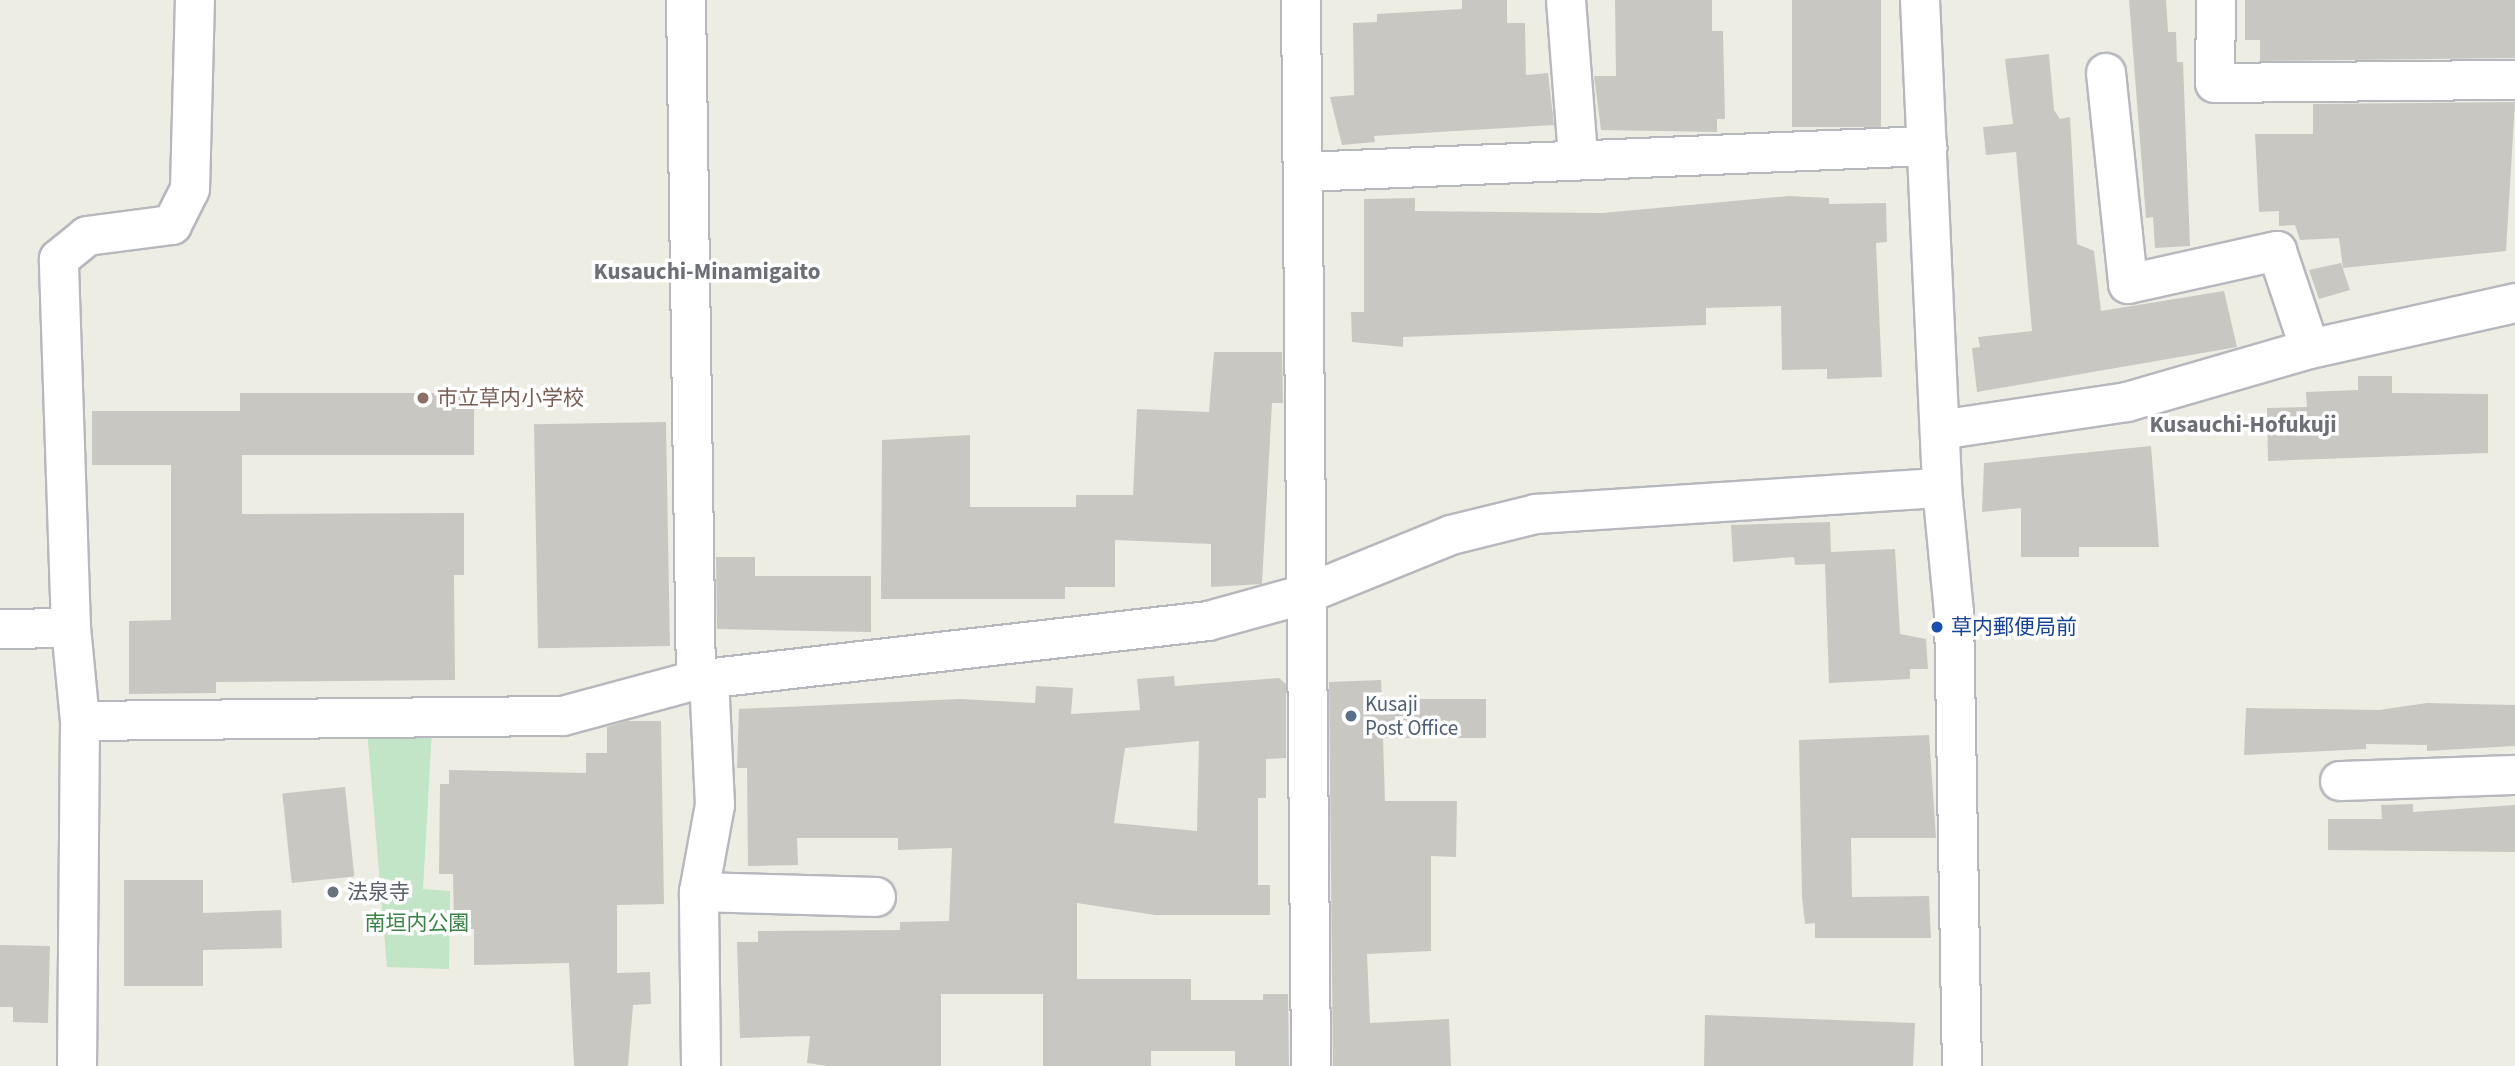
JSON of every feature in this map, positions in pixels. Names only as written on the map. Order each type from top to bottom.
[{"type":"street","points":[[77,1066],[80,721],[71,628],[59,259],[87,236],[172,225],[190,189],[195,0]]},
{"type":"street","points":[[686,0],[702,680],[715,804],[699,892],[701,1066]]},
{"type":"street","points":[[1301,0],[1306,594],[1304,705],[1314,836],[1311,1066]]},
{"type":"street","points":[[1566,0],[1578,157]]},
{"type":"street","points":[[1920,0],[1942,488],[1959,748],[1962,1066]]},
{"type":"street","points":[[2217,0],[2215,83],[2515,80]]},
{"type":"street","points":[[2106,73],[2128,284],[2277,251],[2310,349]]},
{"type":"street","points":[[1304,172],[1578,157],[1927,146]]},
{"type":"street","points":[[1940,430],[2127,402],[2310,349],[2515,303]]},
{"type":"street","points":[[80,721],[562,716],[702,680],[1195,623],[1306,594],[1451,535],[1536,514],[1942,488]]},
{"type":"street","points":[[0,629],[71,628]]},
{"type":"street","points":[[2340,781],[2515,775]]},
{"type":"street","points":[[699,892],[876,897]]},
{"type":"green space","name":"南垣内公園","points":[[432,729],[423,889],[450,891],[449,969],[387,967],[367,730]]},
{"type":"building","points":[[1462,0],[1507,0],[1507,23],[1525,23],[1526,75],[1548,73],[1554,125],[1374,136],[1375,142],[1342,145],[1330,97],[1354,95],[1353,23],[1377,22],[1377,14],[1462,9]]},
{"type":"building","points":[[1615,0],[1712,0],[1712,31],[1723,31],[1725,119],[1717,119],[1717,132],[1601,130],[1594,76],[1616,76]]},
{"type":"building","points":[[1792,0],[1881,0],[1881,127],[1792,127]]},
{"type":"building","points":[[2129,0],[2166,0],[2168,32],[2176,32],[2177,62],[2183,62],[2190,246],[2155,248],[2153,217],[2146,218]]},
{"type":"building","points":[[2245,0],[2515,0],[2515,58],[2260,61],[2260,40],[2245,40]]},
{"type":"building","points":[[2049,54],[2054,110],[2060,119],[2070,117],[2077,244],[2094,251],[2101,311],[2224,291],[2237,347],[1977,392],[1972,348],[1980,347],[1978,337],[2032,331],[2016,152],[1986,155],[1983,127],[2013,124],[2005,59]]},
{"type":"building","points":[[2515,102],[2506,251],[2343,268],[2339,238],[2300,240],[2295,225],[2279,226],[2279,211],[2259,212],[2255,134],[2313,134],[2313,104]]},
{"type":"building","points":[[1789,196],[1829,198],[1829,204],[1886,203],[1887,242],[1876,243],[1882,377],[1827,379],[1827,369],[1782,370],[1781,306],[1706,308],[1706,325],[1403,337],[1403,347],[1352,342],[1351,312],[1364,312],[1364,199],[1415,198],[1415,211],[1602,213]]},
{"type":"building","points":[[2341,263],[2350,290],[2319,299],[2309,270]]},
{"type":"building","points":[[1214,352],[1282,352],[1283,403],[1272,403],[1262,584],[1211,587],[1211,544],[1115,540],[1115,587],[1065,587],[1065,599],[881,599],[882,440],[970,435],[970,507],[1076,507],[1076,495],[1133,495],[1137,409],[1209,412]]},
{"type":"building","points":[[2358,376],[2392,376],[2392,393],[2488,394],[2488,453],[2268,461],[2267,408],[2307,407],[2306,392],[2358,390]]},
{"type":"building","points":[[240,393],[474,393],[474,455],[242,455],[242,514],[464,513],[464,575],[454,575],[455,680],[216,682],[216,693],[129,694],[129,621],[171,620],[171,465],[92,465],[92,411],[240,411]]},
{"type":"building","points":[[666,422],[670,646],[538,648],[534,424]]},
{"type":"building","points":[[2151,446],[2159,547],[2079,547],[2079,557],[2021,557],[2021,508],[1982,512],[1984,463]]},
{"type":"building","points":[[1830,522],[1831,552],[1895,549],[1900,634],[1926,639],[1928,669],[1910,669],[1910,679],[1829,683],[1825,564],[1795,565],[1794,557],[1733,562],[1731,525]]},
{"type":"building","points":[[716,557],[755,557],[755,576],[871,576],[871,632],[717,629]]},
{"type":"building","points":[[1174,676],[1175,686],[1279,678],[1286,684],[1286,758],[1266,759],[1266,798],[1258,798],[1258,885],[1270,885],[1270,915],[1155,915],[1077,903],[1077,979],[1191,979],[1191,1000],[1263,1000],[1263,994],[1288,994],[1289,1066],[1235,1066],[1235,1051],[1151,1051],[1151,1066],[1043,1066],[1043,994],[941,994],[941,1066],[827,1066],[807,1063],[810,1036],[740,1038],[737,942],[758,942],[758,931],[900,930],[900,922],[949,921],[952,848],[898,850],[898,838],[797,838],[798,865],[748,866],[747,768],[737,768],[739,709],[959,699],[1035,703],[1036,686],[1073,688],[1071,714],[1140,710],[1137,679]],"holes":[[[1199,741],[1197,831],[1114,823],[1125,748]]]},
{"type":"building","points":[[1381,680],[1382,699],[1486,699],[1486,738],[1383,738],[1385,801],[1457,801],[1456,857],[1431,856],[1431,951],[1367,954],[1370,1023],[1449,1019],[1451,1066],[1333,1066],[1329,682]]},
{"type":"building","points":[[2427,703],[2515,705],[2515,746],[2427,751],[2427,745],[2366,744],[2366,749],[2244,755],[2246,708],[2379,710]]},
{"type":"building","points":[[627,721],[661,721],[664,904],[617,905],[617,973],[650,972],[651,1004],[633,1005],[628,1066],[574,1066],[569,963],[474,965],[474,929],[454,929],[453,874],[439,874],[440,784],[449,784],[449,770],[586,773],[586,753],[607,753],[607,727]]},
{"type":"building","points":[[1929,735],[1936,838],[1851,838],[1852,897],[1929,896],[1931,938],[1815,938],[1815,923],[1805,924],[1802,897],[1799,740]]},
{"type":"building","points":[[345,787],[354,877],[292,883],[282,794]]},
{"type":"building","points":[[2413,804],[2413,812],[2515,805],[2515,852],[2328,850],[2328,819],[2382,819],[2381,805]]},
{"type":"building","points":[[124,880],[203,880],[203,913],[281,910],[282,948],[203,950],[203,986],[124,986]]},
{"type":"building","points":[[0,945],[50,946],[48,1023],[13,1022],[13,1007],[0,1007]]},
{"type":"building","points":[[1705,1015],[1915,1023],[1913,1066],[1704,1066]]},
{"type":"place","name":"市立草内小学校","points":[[423,398]]},
{"type":"place","name":"草内郵便局前","points":[[1937,627]]},
{"type":"place","name":"Kusaji Post Office","points":[[1351,716]]},
{"type":"place","name":"法泉寺","points":[[333,892]]},
{"type":"district","name":"Kusauchi-Minamigaito","points":[[707,272]]},
{"type":"district","name":"Kusauchi-Hofukuji","points":[[2243,425]]}]
